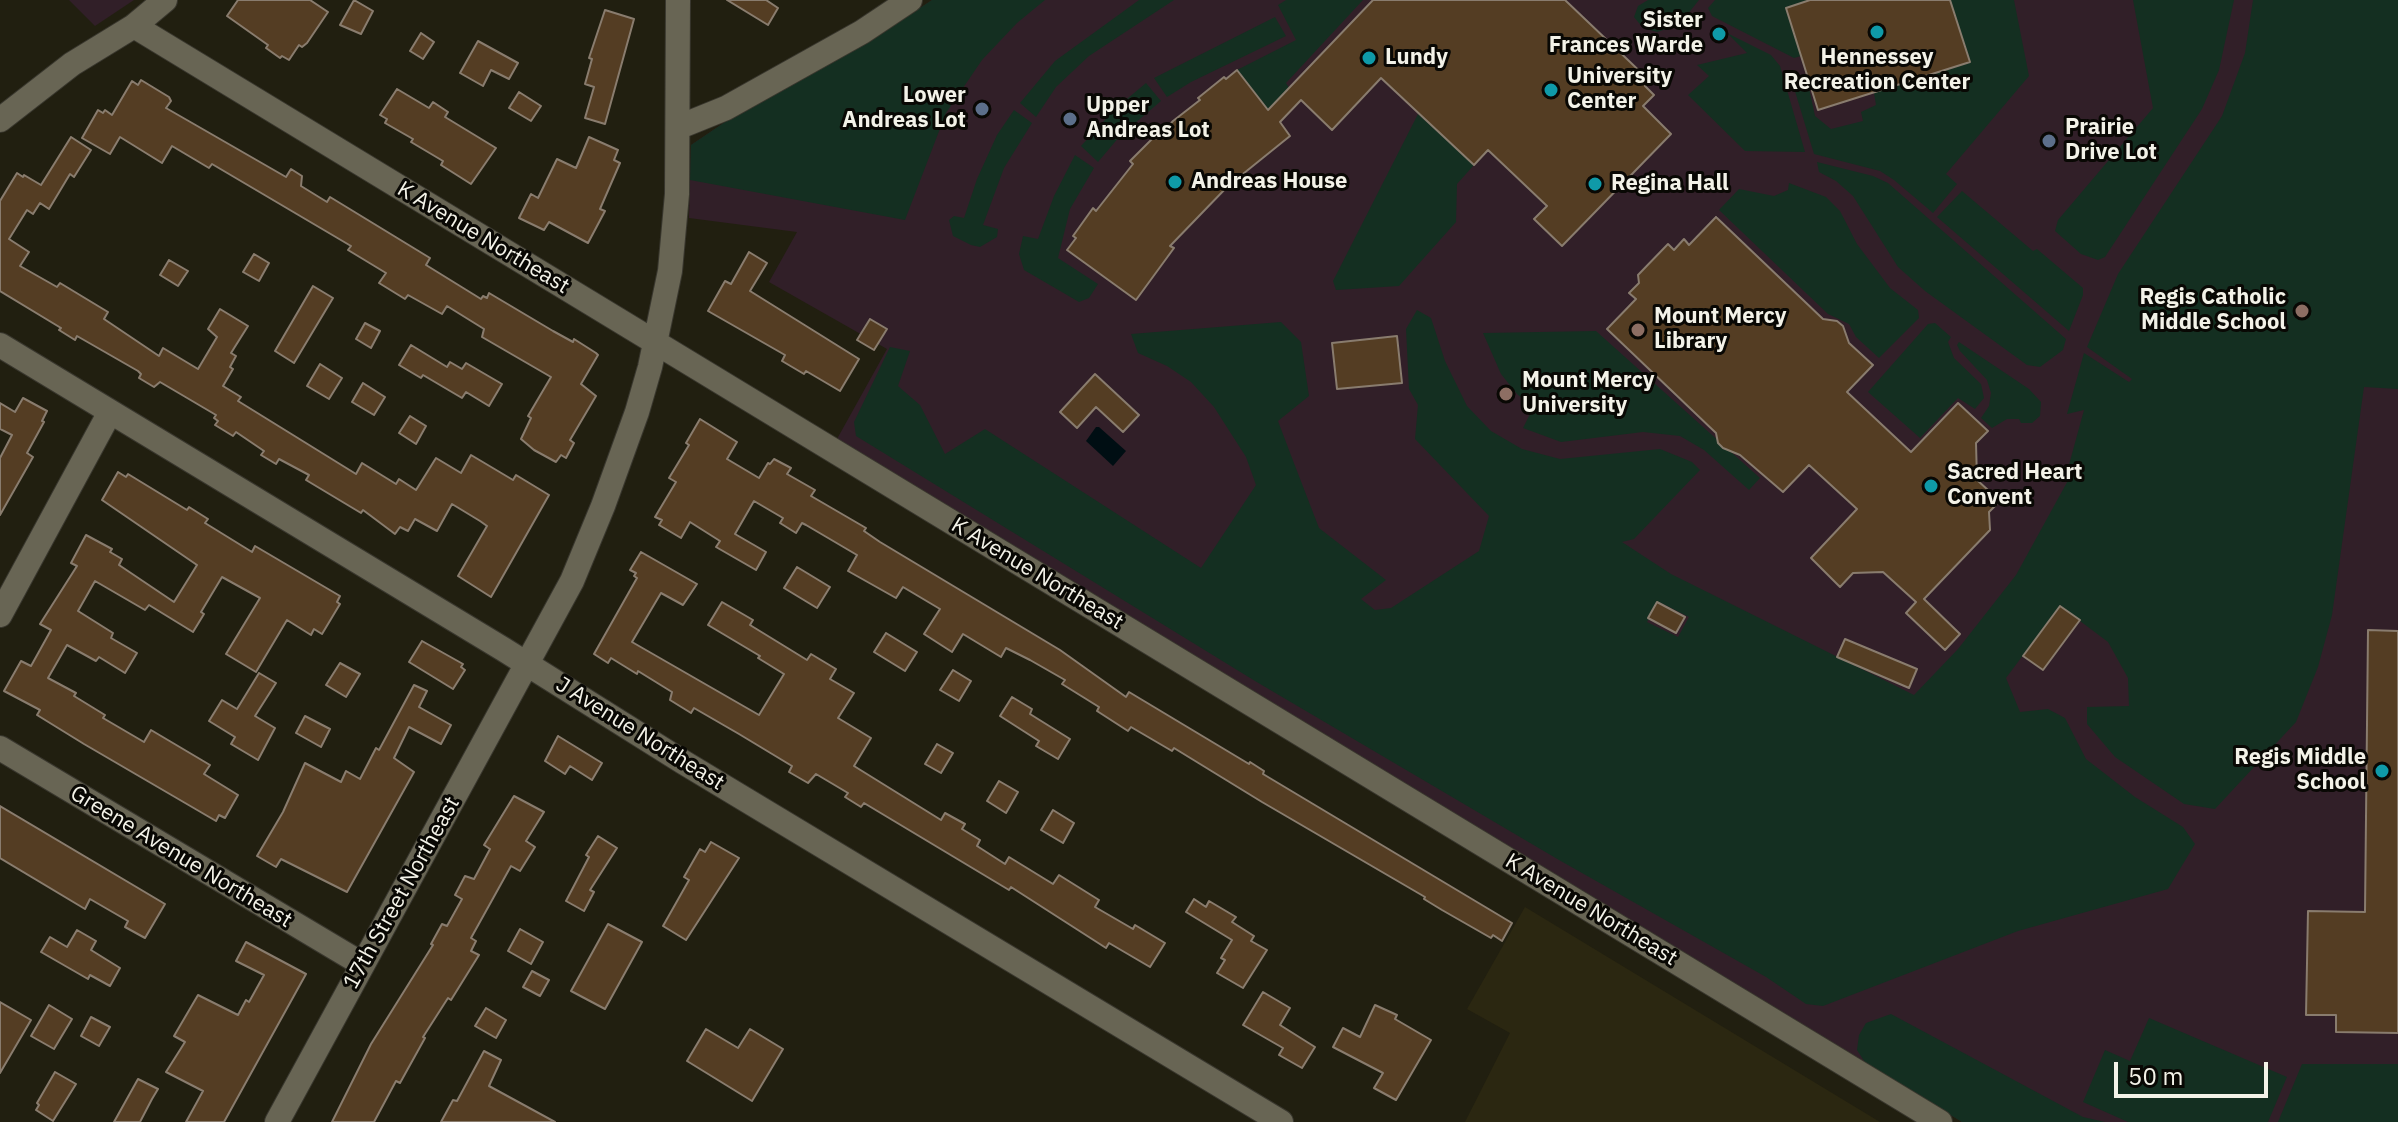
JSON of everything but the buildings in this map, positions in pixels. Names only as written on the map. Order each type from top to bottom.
[{"type":"street","points":[[0,120],[72,64],[134,26],[165,0]]},
{"type":"street","name":"17th Street Northeast","points":[[277,1122],[572,581],[637,412],[670,271],[679,127],[678,0]]},
{"type":"street","points":[[679,127],[726,108],[862,32],[910,0]]},
{"type":"street","name":"K Avenue Northeast","points":[[134,26],[1940,1122]]},
{"type":"street","name":"J Avenue Northeast","points":[[0,345],[1281,1122]]},
{"type":"street","points":[[0,615],[110,412]]},
{"type":"street","name":"Greene Avenue Northeast","points":[[0,748],[362,964]]},
{"type":"shaded area","points":[[69,0],[134,0],[95,26]]},
{"type":"shaded area","name":"Mount Mercy University","points":[[932,0],[2398,0],[2398,1122],[1962,1122],[837,439],[887,349],[769,282],[797,232],[689,218],[691,145]]},
{"type":"shaded area","points":[[1096,427],[1126,451],[1113,466],[1086,441]]},
{"type":"shaded area","points":[[1525,907],[1880,1122],[1465,1122],[1510,1033],[1467,1009]]},
{"type":"green space","points":[[932,0],[1045,0],[1017,23],[982,60],[946,113],[905,220],[690,180],[691,145]]},
{"type":"green space","points":[[1139,0],[1174,0],[1089,56],[1056,87],[1036,117],[1020,103],[1055,61]]},
{"type":"green space","points":[[1286,0],[1363,0],[1286,83],[1292,92],[1271,113],[1237,70],[1296,40],[1278,5]]},
{"type":"green space","points":[[1648,0],[1699,0],[1679,25],[1657,32],[1643,28],[1634,17],[1638,6]]},
{"type":"green space","points":[[1715,0],[1810,0],[1786,8],[1801,56],[1794,58],[1712,16],[1708,8]]},
{"type":"green space","points":[[1950,0],[2014,0],[2029,76],[1946,174],[1957,184],[1933,213],[1880,171],[1814,154],[1791,78],[1793,71],[1809,88],[1815,116],[1831,129],[1863,121],[1861,112],[1876,105],[1874,93],[1970,62]]},
{"type":"green space","points":[[2133,0],[2234,0],[2219,70],[2202,109],[2105,257],[2098,260],[2081,254],[2055,231],[2058,220],[2153,108]]},
{"type":"green space","points":[[2253,0],[2398,0],[2398,389],[2364,387],[2332,615],[2318,667],[2296,722],[2215,809],[2184,804],[2115,757],[2087,724],[2087,707],[2129,706],[2128,678],[2108,642],[2060,606],[2006,678],[2020,712],[2048,709],[2065,718],[2086,759],[2135,797],[2183,827],[2195,844],[2168,889],[2018,931],[1823,1006],[1806,1004],[1766,977],[1559,860],[1255,681],[856,436],[854,422],[890,347],[910,351],[898,386],[920,405],[945,454],[985,429],[1201,568],[1256,485],[1246,457],[1214,407],[1191,382],[1167,366],[1138,353],[1131,334],[1281,322],[1301,342],[1309,396],[1278,421],[1292,458],[1319,528],[1386,580],[1361,599],[1375,610],[1391,608],[1479,551],[1489,516],[1415,439],[1418,405],[1409,389],[1406,329],[1417,310],[1431,318],[1445,361],[1467,406],[1491,431],[1522,449],[1560,459],[1660,449],[1692,462],[1700,470],[1634,539],[1622,542],[1671,574],[1914,695],[1958,649],[2016,575],[2071,475],[2067,472],[2084,410],[2067,414],[2084,353],[2129,382],[2132,379],[2087,347],[2118,274],[2222,116],[2245,53]],"holes":[[[1659,602],[1689,617],[1678,637],[1647,622]]]},
{"type":"green space","points":[[1275,17],[1286,36],[1191,82],[1167,97],[1154,78]]},
{"type":"green space","points":[[1727,33],[1771,55],[1780,66],[1805,152],[1745,151],[1688,95],[1709,76],[1697,65],[1747,53]]},
{"type":"green space","points":[[1146,83],[1161,101],[1120,136],[1098,162],[1081,146],[1115,109]]},
{"type":"green space","points":[[1014,110],[1032,123],[1004,168],[983,225],[998,229],[997,237],[980,247],[971,245],[953,236],[949,220],[954,216],[964,218],[997,135]]},
{"type":"green space","points":[[1418,114],[1474,165],[1457,184],[1456,222],[1399,286],[1336,290],[1333,281]]},
{"type":"green space","points":[[1075,155],[1094,168],[1070,209],[1058,258],[1098,284],[1089,298],[1079,302],[1024,270],[1019,254],[1023,236],[1038,239],[1054,196]]},
{"type":"green space","points":[[1817,162],[1873,176],[1888,183],[2066,339],[2063,350],[2040,367],[2027,365],[1925,291],[1898,267],[1853,196],[1836,181],[1819,172]]},
{"type":"green space","points":[[1789,183],[1826,197],[1840,211],[1857,244],[1890,288],[1918,310],[1919,318],[1879,358],[1856,337],[1849,324],[1828,314],[1719,210],[1739,189],[1774,196],[1788,190]]},
{"type":"green space","points":[[1962,191],[2033,251],[2037,249],[2083,288],[2069,331],[1937,217]]},
{"type":"green space","points":[[1935,323],[1951,337],[1948,342],[1954,358],[1981,384],[1984,398],[1975,409],[1958,398],[1920,438],[1868,392],[1928,324]]},
{"type":"green space","points":[[1596,331],[1760,478],[1749,490],[1704,450],[1680,436],[1643,432],[1561,442],[1523,428],[1533,408],[1501,374],[1483,333]]},
{"type":"green space","points":[[1959,342],[2029,389],[2041,402],[2040,416],[2032,423],[2007,419],[1992,428],[1981,418],[1989,406],[1991,393],[1987,380],[1960,351]]},
{"type":"green space","points":[[1891,1014],[2083,1117],[2105,1122],[1962,1122],[1866,1064],[1857,1050],[1859,1035],[1866,1023]]},
{"type":"green space","points":[[2149,1018],[2287,1077],[2268,1122],[2128,1122],[2083,1102],[2105,1050],[2130,1061]]},
{"type":"green space","points":[[2302,1064],[2398,1064],[2398,1122],[2278,1122]]},
{"type":"place","name":"Hennessey Recreation Center","points":[[1877,32]]},
{"type":"place","name":"Sister Frances Warde","points":[[1719,34]]},
{"type":"place","name":"Lundy","points":[[1369,58]]},
{"type":"place","name":"University Center","points":[[1551,90]]},
{"type":"place","name":"Lower Andreas Lot","points":[[982,109]]},
{"type":"place","name":"Upper Andreas Lot","points":[[1070,119]]},
{"type":"place","name":"Prairie Drive Lot","points":[[2049,141]]},
{"type":"place","name":"Andreas House","points":[[1175,182]]},
{"type":"place","name":"Regina Hall","points":[[1595,184]]},
{"type":"place","name":"Regis Catholic Middle School","points":[[2302,311]]},
{"type":"place","name":"Mount Mercy Library","points":[[1638,330]]},
{"type":"place","name":"Mount Mercy University","points":[[1506,394]]},
{"type":"place","name":"Sacred Heart Convent","points":[[1931,486]]},
{"type":"place","name":"Regis Middle School","points":[[2382,771]]}]
